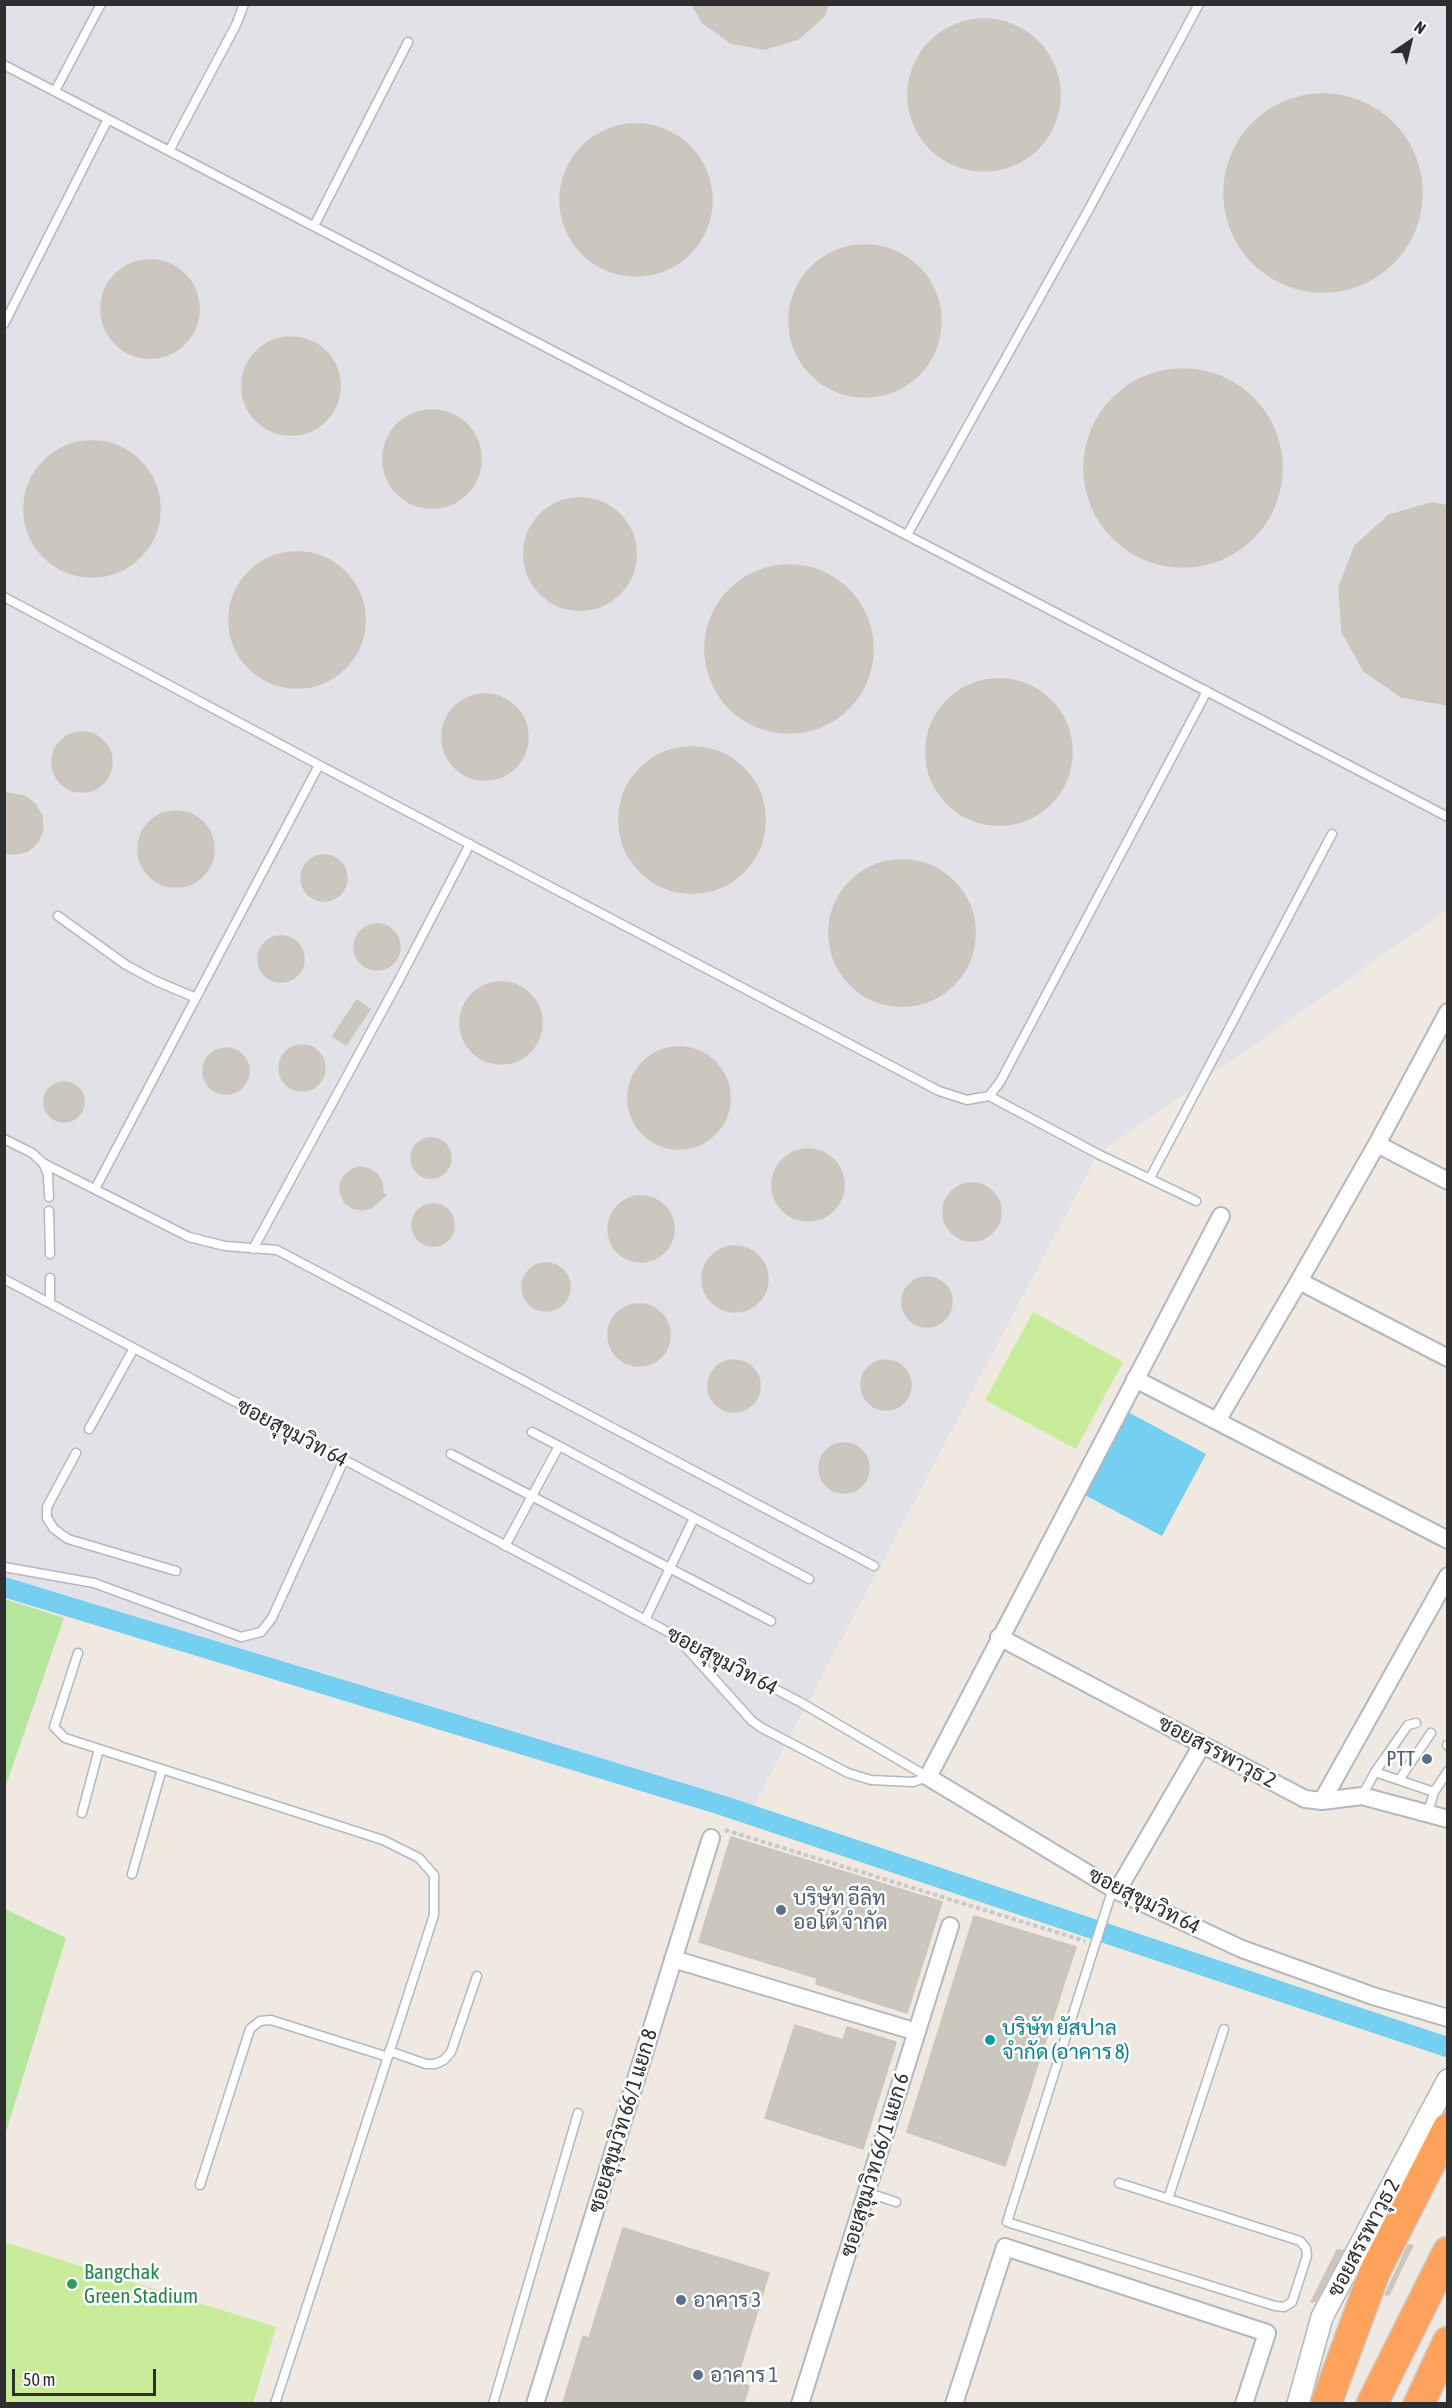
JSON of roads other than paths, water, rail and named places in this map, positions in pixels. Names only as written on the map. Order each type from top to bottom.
[{"type":"highway","points":[[1326,2403],[1375,2271],[1448,2128]]},
{"type":"highway","points":[[1372,2403],[1448,2252]]},
{"type":"highway","points":[[1380,2403],[1448,2264]]},
{"type":"highway","points":[[1419,2403],[1448,2342]]},
{"type":"highway","points":[[1434,2403],[1448,2375]]},
{"type":"street","points":[[1217,1421],[1377,1144],[1448,1012]]},
{"type":"street","points":[[1377,1144],[1448,1181]]},
{"type":"street","points":[[928,1777],[999,1637],[1221,1216]]},
{"type":"street","points":[[1299,1281],[1448,1358]]},
{"type":"street","points":[[1136,1379],[1448,1540]]},
{"type":"street","points":[[1322,1801],[1448,1576]]},
{"type":"street","name":"ซอยสรรพาวุธ 2","points":[[999,1637],[1305,1799],[1322,1801],[1362,1796],[1448,1819]]},
{"type":"street","points":[[1115,1890],[1202,1745]]},
{"type":"street","name":"ซอยสุขุมวิท 64","points":[[928,1777],[1115,1890],[1242,1949],[1373,1996],[1448,2018]]},
{"type":"street","name":"ซอยสุขุมวิท 66/1 แยก 8","points":[[535,2403],[711,1838]]},
{"type":"street","name":"ซอยสุขุมวิท 66/1 แยก 6","points":[[800,2403],[950,1926]]},
{"type":"street","points":[[673,1959],[917,2032]]},
{"type":"street","name":"ซอยสรรพาวุธ 2","points":[[1298,2403],[1322,2317],[1448,2080]]},
{"type":"street","points":[[954,2403],[1005,2247],[1267,2333],[1244,2403]]},
{"type":"lane","points":[[55,91],[101,4]]},
{"type":"lane","points":[[169,151],[236,25],[244,4]]},
{"type":"lane","points":[[907,535],[1089,209],[1199,4]]},
{"type":"lane","points":[[314,226],[408,42]]},
{"type":"lane","points":[[4,64],[1448,817]]},
{"type":"lane","points":[[4,324],[108,119]]},
{"type":"lane","points":[[4,597],[939,1091],[967,1100],[989,1096],[1098,1154],[1196,1201]]},
{"type":"lane","points":[[989,1096],[1000,1082],[1207,691]]},
{"type":"lane","points":[[95,1189],[319,765]]},
{"type":"lane","points":[[1150,1178],[1332,834]]},
{"type":"lane","points":[[253,1249],[470,844]]},
{"type":"lane","points":[[57,916],[126,965],[196,998]]},
{"type":"lane","points":[[4,1139],[43,1162],[189,1237],[225,1246],[277,1250],[873,1566]]},
{"type":"lane","points":[[43,1162],[48,1174],[49,1197]]},
{"type":"lane","points":[[49,1211],[50,1254]]},
{"type":"lane","points":[[50,1278],[50,1303]]},
{"type":"lane","name":"ซอยสุขุมวิท 64","points":[[4,1279],[800,1702],[928,1777]]},
{"type":"lane","points":[[89,1429],[134,1348]]},
{"type":"lane","points":[[532,1432],[809,1579]]},
{"type":"lane","points":[[505,1546],[559,1446]]},
{"type":"lane","points":[[76,1453],[47,1507],[47,1518],[54,1529],[68,1539],[176,1571]]},
{"type":"lane","points":[[451,1454],[771,1621]]},
{"type":"lane","points":[[4,1567],[94,1582],[241,1637],[261,1632],[272,1618],[344,1460]]},
{"type":"lane","points":[[645,1620],[694,1518]]},
{"type":"lane","points":[[676,1636],[752,1721],[762,1728],[848,1773],[870,1780],[913,1782],[928,1777]]},
{"type":"lane","points":[[78,1653],[54,1727],[65,1738],[383,1840],[419,1858],[434,1875],[434,1915],[274,2403]]},
{"type":"lane","points":[[1362,1796],[1375,1772],[1408,1725],[1412,1722],[1416,1723]]},
{"type":"lane","points":[[1399,1780],[1431,1733]]},
{"type":"lane","points":[[82,1813],[99,1749]]},
{"type":"lane","points":[[132,1875],[162,1769]]},
{"type":"lane","points":[[1428,1814],[1434,1792],[1448,1771]]},
{"type":"lane","points":[[1375,1772],[1434,1792]]},
{"type":"lane","points":[[1115,1890],[1095,1942],[1007,2222],[1275,2306],[1284,2307],[1292,2302],[1307,2256],[1306,2248],[1300,2241],[1119,2183]]},
{"type":"lane","points":[[200,2185],[250,2029],[260,2021],[271,2020],[388,2054],[426,2064],[435,2064],[444,2060],[451,2052],[477,1976]]},
{"type":"lane","points":[[1168,2199],[1224,2029]]},
{"type":"lane","points":[[493,2403],[578,2114]]},
{"type":"lane","points":[[866,2192],[896,2202]]},
{"type":"water","points":[[1128,1412],[1206,1454],[1162,1536],[1083,1494]]},
{"type":"waterway","points":[[4,1587],[721,1805],[1447,2047]]},
{"type":"place","name":"PTT","points":[[1427,1759]]},
{"type":"place","name":"บริษัท อีลิท ออโต้ จำกัด","points":[[781,1910]]},
{"type":"place","name":"บริษัท ยัสปาล จำกัด (อาคาร 8)","points":[[990,2040]]},
{"type":"place","name":"Bangchak Green Stadium","points":[[72,2284]]},
{"type":"place","name":"อาคาร 3","points":[[681,2300]]},
{"type":"place","name":"อาคาร 1","points":[[698,2375]]}]
